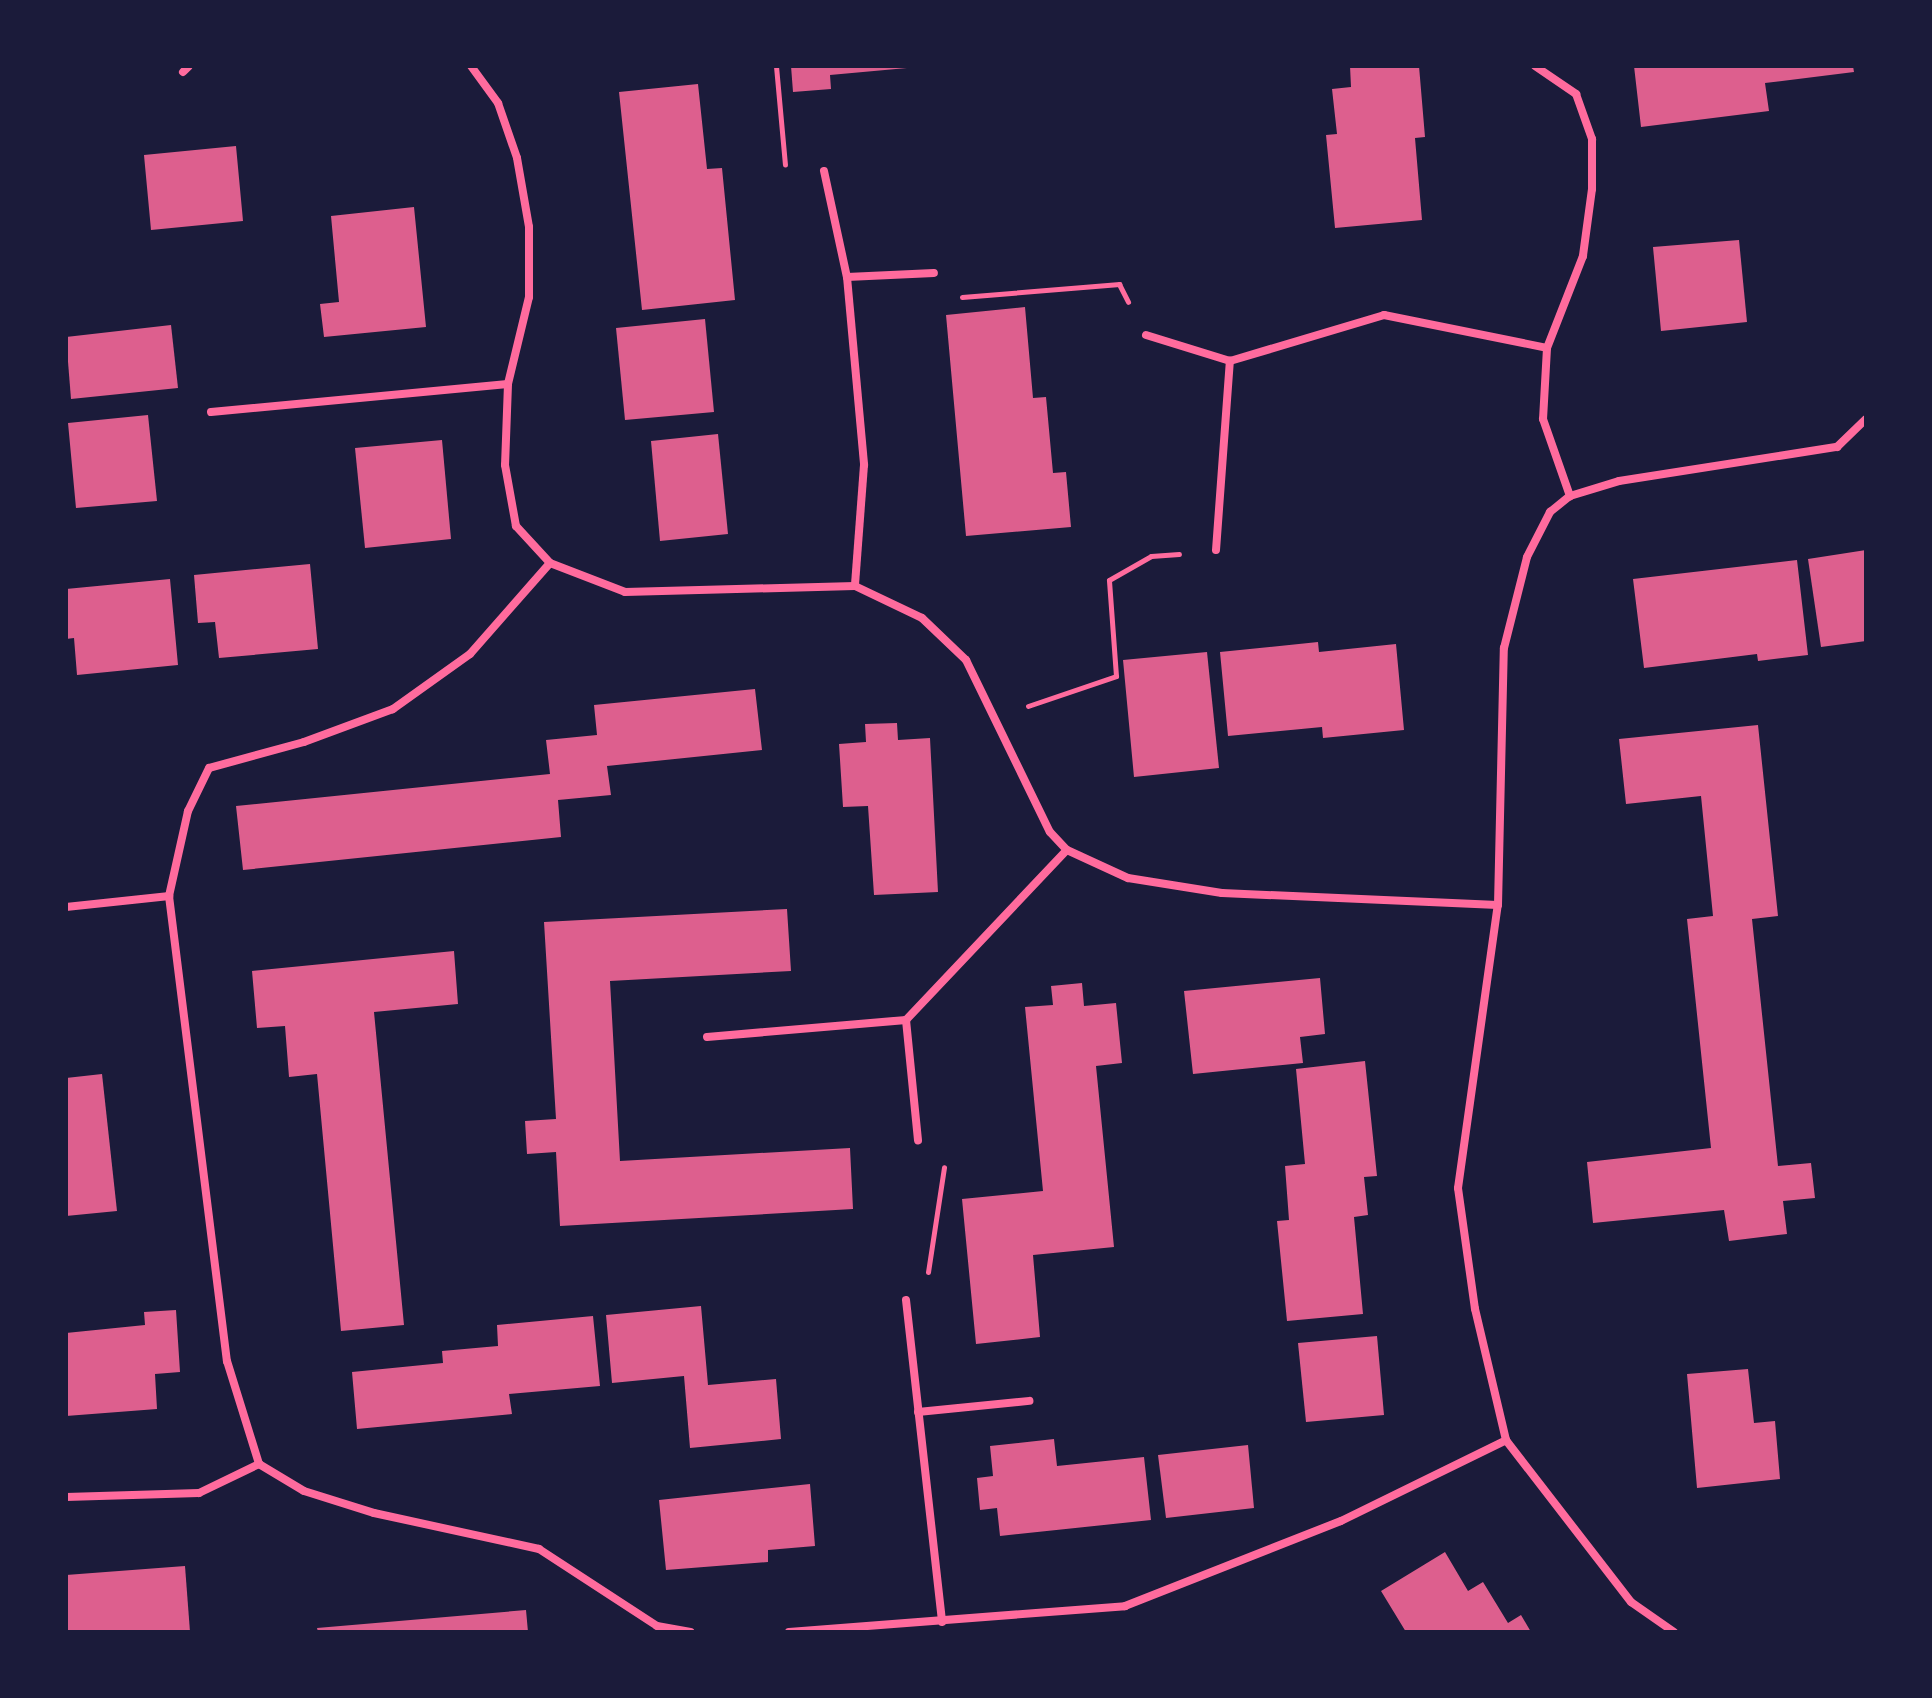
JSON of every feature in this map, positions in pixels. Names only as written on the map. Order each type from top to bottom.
[{"type":"street","points":[[471,66],[498,103],[517,158],[529,227],[529,297],[508,384],[505,465],[516,526],[550,563],[625,592],[855,586],[922,618],[966,660],[1050,832],[1067,850],[1128,878],[1222,893],[1498,905]]},
{"type":"street","points":[[1535,66],[1576,94],[1592,139],[1583,256],[1547,348],[1543,419],[1570,496]]},
{"type":"street","points":[[824,171],[847,277],[864,465],[855,586]]},
{"type":"street","points":[[847,277],[934,273]]},
{"type":"street","points":[[1146,335],[1230,361],[1384,315],[1547,348]]},
{"type":"street","points":[[1216,550],[1230,361]]},
{"type":"street","points":[[211,412],[508,384]]},
{"type":"street","points":[[1674,1632],[1631,1602],[1506,1440],[1475,1309],[1458,1188],[1498,905],[1504,648],[1527,557],[1550,512],[1570,496],[1619,481],[1837,447],[1866,419]]},
{"type":"street","points":[[550,563],[470,654],[393,709],[304,742],[209,768],[188,811],[169,896],[227,1361],[259,1464],[304,1491],[374,1513],[539,1549],[657,1626],[690,1632]]},
{"type":"street","points":[[707,1037],[906,1020],[1067,850]]},
{"type":"street","points":[[66,907],[169,896]]},
{"type":"street","points":[[906,1020],[918,1140]]},
{"type":"street","points":[[906,1300],[942,1622]]},
{"type":"street","points":[[918,1412],[1029,1401]]},
{"type":"street","points":[[789,1632],[1125,1606],[1341,1521],[1506,1440]]},
{"type":"street","points":[[66,1497],[199,1493],[259,1464]]},
{"type":"path","points":[[776,66],[786,175],[824,171]]},
{"type":"path","points":[[934,273],[957,298],[1119,284],[1146,335]]},
{"type":"path","points":[[994,717],[1116,676],[1109,580],[1151,556],[1216,550]]},
{"type":"path","points":[[906,1300],[928,1272],[944,1167],[918,1140]]},
{"type":"building","points":[[791,66],[907,68],[830,75],[831,89],[793,92]]},
{"type":"building","points":[[1350,66],[1419,66],[1425,137],[1415,138],[1422,220],[1335,228],[1326,135],[1337,134],[1332,89],[1351,87]]},
{"type":"building","points":[[1634,66],[1853,66],[1854,72],[1765,83],[1769,111],[1641,127]]},
{"type":"building","points":[[698,84],[707,169],[722,168],[735,300],[642,310],[619,92]]},
{"type":"building","points":[[236,146],[243,221],[151,230],[144,155]]},
{"type":"building","points":[[414,207],[426,327],[324,337],[320,304],[339,302],[331,216]]},
{"type":"building","points":[[1739,240],[1747,322],[1661,331],[1653,247]]},
{"type":"building","points":[[1025,307],[1033,398],[1046,397],[1053,473],[1066,472],[1071,527],[966,536],[946,315]]},
{"type":"building","points":[[705,319],[714,412],[625,420],[616,328]]},
{"type":"building","points":[[171,325],[178,388],[71,399],[66,337]]},
{"type":"building","points":[[148,415],[157,501],[76,508],[68,423]]},
{"type":"building","points":[[718,434],[728,534],[660,541],[651,441]]},
{"type":"building","points":[[442,440],[451,539],[365,548],[355,448]]},
{"type":"building","points":[[1866,550],[1866,641],[1821,647],[1808,559]]},
{"type":"building","points":[[1797,560],[1808,655],[1758,661],[1757,654],[1644,668],[1633,579]]},
{"type":"building","points":[[310,564],[318,649],[219,658],[215,622],[198,623],[194,575]]},
{"type":"building","points":[[170,579],[178,665],[77,675],[74,638],[66,639],[66,589]]},
{"type":"building","points":[[1318,642],[1319,652],[1396,644],[1404,730],[1323,738],[1322,727],[1228,736],[1220,652]]},
{"type":"building","points":[[1207,652],[1219,768],[1134,777],[1123,660]]},
{"type":"building","points":[[755,689],[762,750],[607,766],[611,795],[558,800],[561,837],[243,870],[236,806],[550,774],[546,740],[597,735],[594,705]]},
{"type":"building","points":[[897,723],[898,740],[930,738],[938,892],[874,895],[868,806],[843,807],[839,744],[866,742],[865,724]]},
{"type":"building","points":[[1758,725],[1778,916],[1752,919],[1778,1166],[1811,1163],[1815,1198],[1783,1201],[1787,1234],[1729,1241],[1724,1210],[1593,1223],[1587,1162],[1711,1148],[1687,919],[1713,916],[1701,796],[1626,804],[1619,739]]},
{"type":"building","points":[[787,909],[791,971],[610,981],[620,1161],[850,1148],[853,1209],[560,1226],[556,1152],[527,1154],[525,1121],[556,1119],[544,922]]},
{"type":"building","points":[[454,951],[458,1004],[374,1012],[404,1325],[341,1331],[317,1074],[289,1077],[285,1026],[257,1028],[252,971]]},
{"type":"building","points":[[1320,978],[1325,1034],[1300,1037],[1303,1063],[1193,1074],[1184,991]]},
{"type":"building","points":[[1082,983],[1084,1006],[1116,1003],[1122,1063],[1096,1066],[1114,1247],[1033,1255],[1040,1337],[976,1344],[962,1199],[1043,1191],[1025,1007],[1053,1005],[1051,986]]},
{"type":"building","points":[[1365,1061],[1377,1176],[1364,1177],[1368,1215],[1354,1217],[1363,1314],[1287,1321],[1277,1221],[1289,1220],[1285,1166],[1305,1164],[1296,1069]]},
{"type":"building","points":[[102,1074],[117,1211],[66,1216],[66,1078]]},
{"type":"building","points":[[701,1306],[708,1385],[776,1379],[781,1439],[690,1448],[684,1376],[612,1383],[606,1315]]},
{"type":"building","points":[[176,1310],[180,1372],[155,1374],[157,1409],[66,1416],[66,1333],[145,1325],[144,1312]]},
{"type":"building","points":[[593,1316],[600,1386],[509,1394],[512,1414],[357,1429],[352,1372],[443,1363],[442,1351],[498,1346],[497,1325]]},
{"type":"building","points":[[1377,1336],[1384,1415],[1306,1422],[1298,1343]]},
{"type":"building","points":[[1748,1369],[1754,1423],[1775,1421],[1780,1479],[1697,1488],[1687,1374]]},
{"type":"building","points":[[1054,1439],[1057,1466],[1144,1457],[1151,1520],[1000,1536],[997,1508],[980,1510],[977,1478],[993,1476],[990,1446]]},
{"type":"building","points":[[1248,1445],[1254,1508],[1166,1518],[1158,1455]]},
{"type":"building","points":[[810,1484],[815,1546],[768,1550],[768,1562],[666,1570],[659,1500]]},
{"type":"building","points":[[1445,1552],[1468,1591],[1483,1582],[1508,1623],[1521,1615],[1531,1632],[1406,1632],[1381,1591]]},
{"type":"building","points":[[185,1566],[190,1632],[66,1632],[66,1575]]},
{"type":"building","points":[[526,1610],[528,1632],[318,1632],[317,1628]]}]
